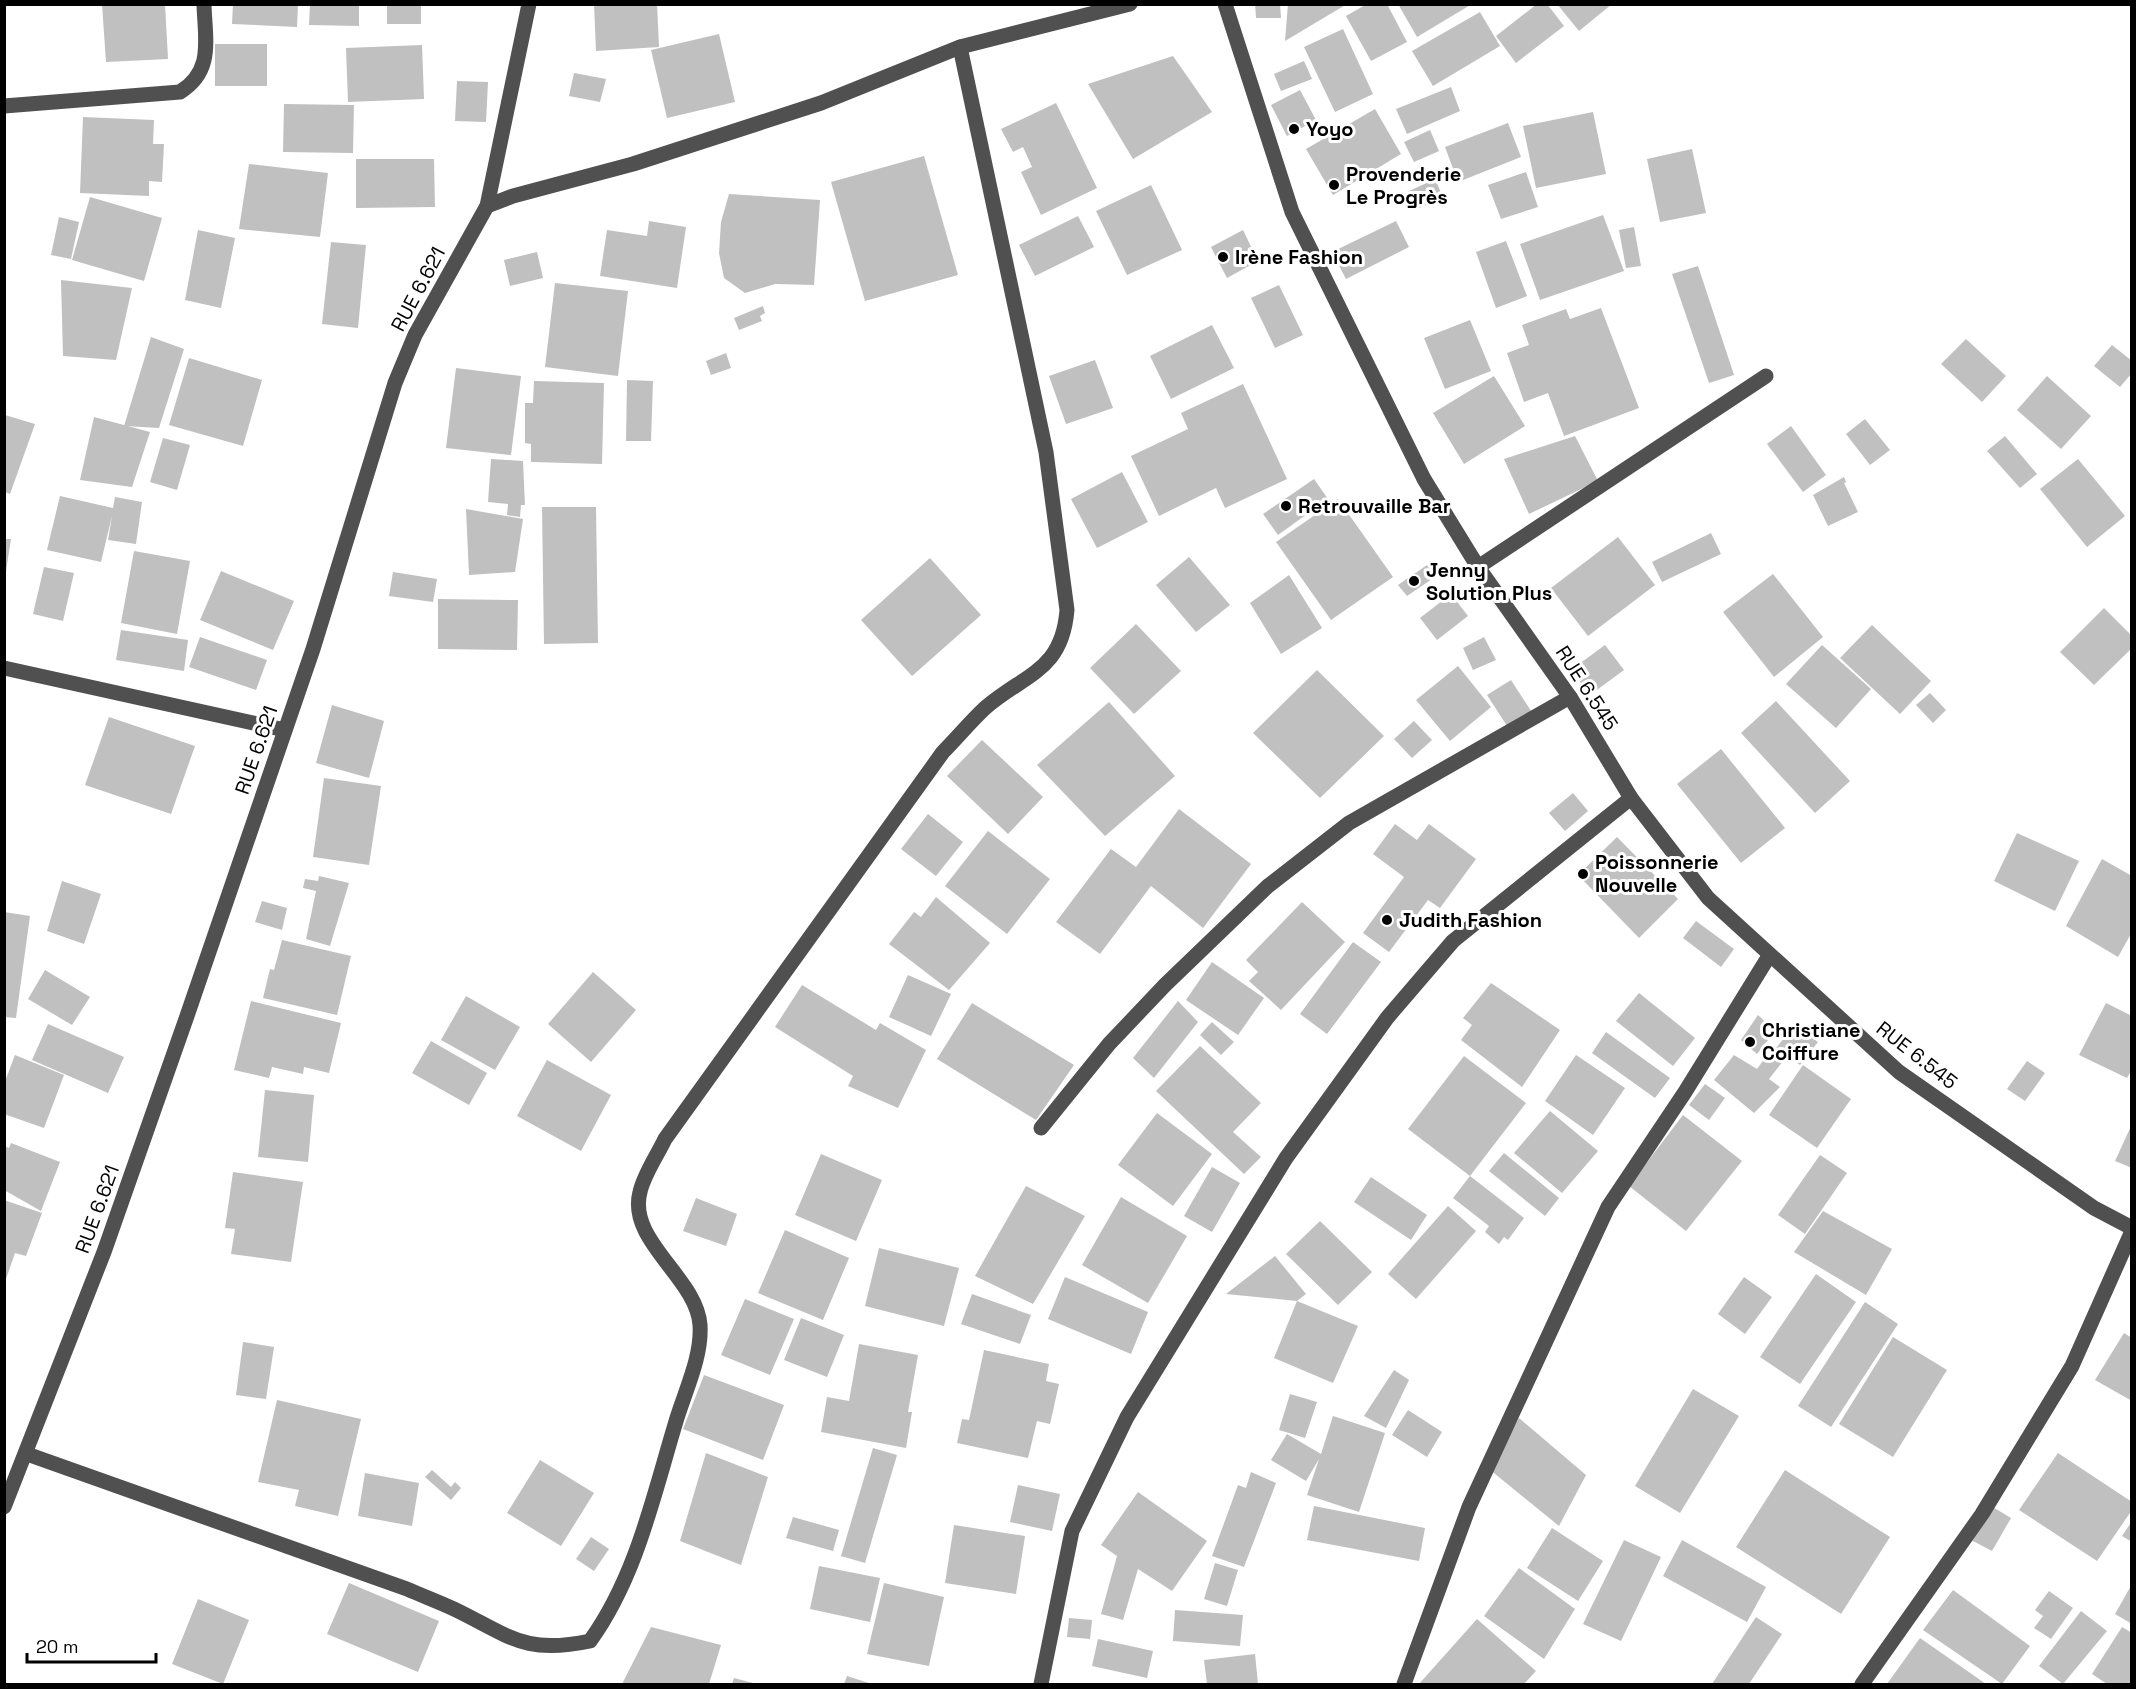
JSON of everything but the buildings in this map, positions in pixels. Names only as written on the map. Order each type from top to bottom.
[{"type":"street","points":[[4,106],[180,92],[195,83],[206,61],[204,4]]},
{"type":"street","name":"RUE 6.621","points":[[4,1507],[27,1454],[108,1241],[285,730],[360,502],[395,383],[415,336],[486,206],[529,4]]},
{"type":"street","points":[[486,206],[513,196],[633,164],[821,103],[960,47],[1130,4]]},
{"type":"street","name":"RUE 6.545","points":[[1226,4],[1292,212],[1425,479],[1478,567],[1570,697],[1631,798],[1708,898],[1899,1072],[2094,1208],[2132,1229]]},
{"type":"street","points":[[27,1454],[407,1589],[456,1610],[505,1637],[533,1645],[563,1646],[590,1641],[611,1612],[635,1553],[667,1452],[696,1358],[700,1325],[695,1304],[656,1248],[638,1215],[640,1192],[666,1139],[943,752],[985,708],[1053,657],[1065,635],[1067,610],[1046,452],[960,47]]},
{"type":"street","points":[[1478,567],[1766,376]]},
{"type":"street","points":[[4,668],[94,685],[285,730]]},
{"type":"street","points":[[1041,1128],[1117,1035],[1165,985],[1268,886],[1349,823],[1570,697]]},
{"type":"street","points":[[1041,1684],[1072,1531],[1127,1418],[1286,1158],[1387,1018],[1453,941],[1631,798]]},
{"type":"street","points":[[1404,1684],[1474,1496],[1608,1207],[1685,1092],[1769,956]]},
{"type":"street","points":[[1862,1684],[1982,1514],[2072,1366],[2132,1229]]},
{"type":"place","name":"Yoyo","points":[[1294,129]]},
{"type":"place","name":"Provenderie Le Progrès","points":[[1334,185]]},
{"type":"place","name":"Irène Fashion","points":[[1223,257]]},
{"type":"place","name":"Retrouvaille Bar","points":[[1286,506]]},
{"type":"place","name":"Jenny Solution Plus","points":[[1414,581]]},
{"type":"place","name":"Poissonnerie Nouvelle","points":[[1583,874]]},
{"type":"place","name":"Judith Fashion","points":[[1387,920]]},
{"type":"place","name":"Christiane Coiffure","points":[[1750,1042]]}]
